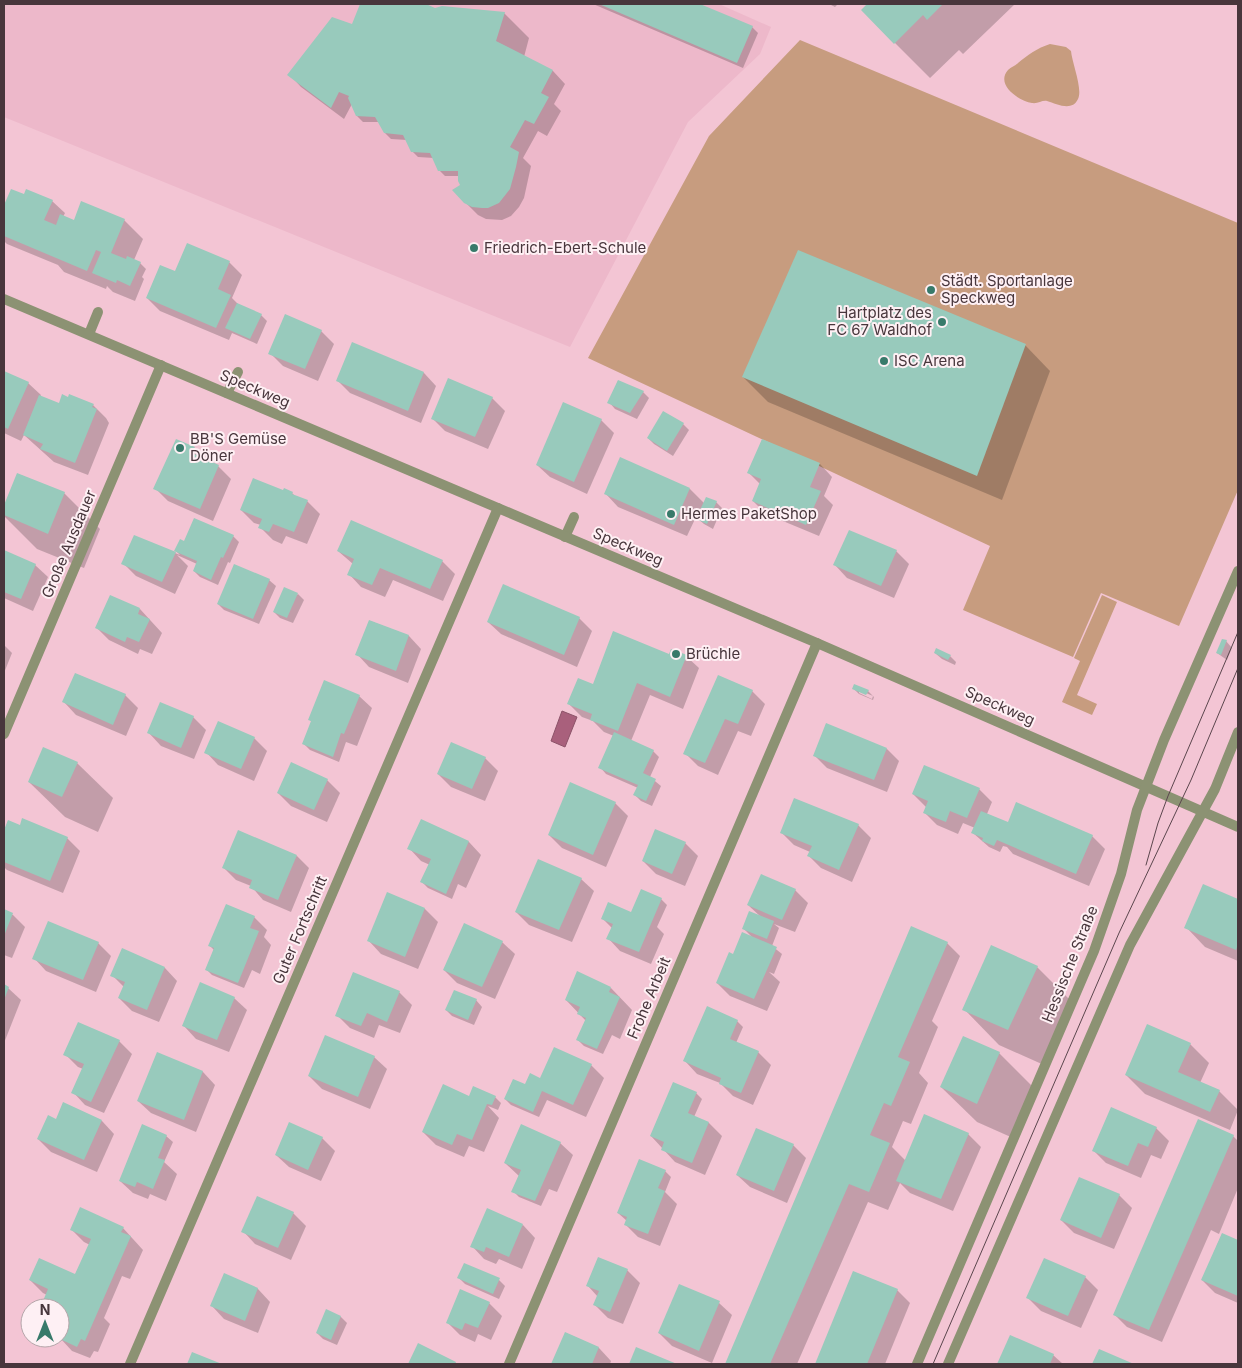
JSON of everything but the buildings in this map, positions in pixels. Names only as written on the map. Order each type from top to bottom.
[{"type":"street","name":"Speckweg","points":[[4,299],[817,643],[1238,827]]},
{"type":"street","points":[[89,334],[98,312]]},
{"type":"street","name":"Große Ausdauer","points":[[4,734],[161,365]]},
{"type":"street","points":[[227,393],[238,372]]},
{"type":"street","name":"Guter Fortschritt","points":[[130,1364],[498,508]]},
{"type":"street","points":[[565,537],[574,517]]},
{"type":"street","name":"Hessische Straße","points":[[917,1364],[1094,951],[1121,874],[1137,810],[1164,740],[1238,571]]},
{"type":"street","name":"Frohe Arbeit","points":[[509,1364],[817,643]]},
{"type":"street","points":[[948,1364],[1130,945],[1215,789],[1238,732]]},
{"type":"shaded area","name":"Friedrich-Ebert-Schule","points":[[4,4],[719,4],[771,27],[760,54],[688,122],[570,347],[4,117]]},
{"type":"shaded area","name":"Städt. Sportanlage Speckweg","points":[[800,40],[1238,223],[1238,490],[1179,626],[1101,593],[1073,657],[963,610],[990,546],[588,358],[709,136]]},
{"type":"shaded area","points":[[1050,44],[1066,47],[1071,51],[1079,89],[1078,99],[1072,105],[1064,106],[1045,101],[1027,102],[1015,96],[1006,87],[1004,81],[1009,69],[1033,52]]},
{"type":"shaded area","points":[[1102,595],[1117,602],[1077,695],[1097,704],[1092,715],[1062,702],[1080,661],[1074,658]]},
{"type":"shaded area","points":[[562,711],[577,717],[565,747],[551,741]]},
{"type":"tram line","points":[[1146,865],[1168,796],[1238,632]]},
{"type":"tram line","points":[[933,1364],[1119,933],[1191,780],[1238,668]]},
{"type":"place","name":"Friedrich-Ebert-Schule","points":[[474,248]]},
{"type":"place","name":"Städt. Sportanlage Speckweg","points":[[931,290]]},
{"type":"place","name":"Hartplatz des FC 67 Waldhof","points":[[942,322]]},
{"type":"place","name":"ISC Arena","points":[[884,361]]},
{"type":"place","name":"BB'S Gemüse Döner","points":[[180,448]]},
{"type":"place","name":"Hermes PaketShop","points":[[671,514]]},
{"type":"place","name":"Brüchle","points":[[676,654]]}]
